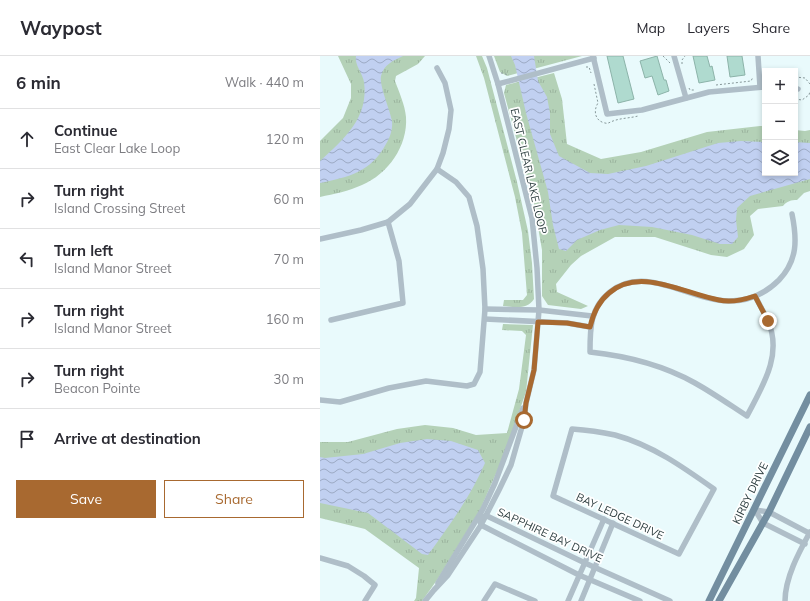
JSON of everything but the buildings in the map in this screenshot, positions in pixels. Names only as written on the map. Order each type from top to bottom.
[{"type":"main road","name":"KIRBY DRIVE","points":[[709,601],[755,510],[810,395]]},
{"type":"main road","points":[[719,601],[769,512],[810,427]]},
{"type":"street","name":"EAST CLEAR LAKE LOOP","points":[[485,56],[491,65]]},
{"type":"street","name":"EAST CLEAR LAKE LOOP","points":[[434,590],[448,575],[481,525],[511,465],[524,420],[526,403],[534,370],[539,310],[532,218],[498,84],[489,56]]},
{"type":"street","points":[[674,56],[686,98]]},
{"type":"street","points":[[758,56],[762,81]]},
{"type":"street","points":[[498,84],[594,57],[607,114],[642,110],[686,98],[716,92],[762,87]]},
{"type":"street","points":[[320,239],[361,230],[388,222],[410,204],[437,169],[444,153],[451,110],[445,83],[437,68]]},
{"type":"street","points":[[320,400],[340,402],[389,388],[426,381],[467,386],[474,384],[480,372],[485,319],[482,262],[477,226],[469,197],[456,182],[437,169]]},
{"type":"street","points":[[755,296],[768,321],[773,341],[773,350],[772,360],[767,376],[747,416],[696,383],[673,372],[645,362],[590,352],[590,327],[592,316],[601,301],[612,290],[626,283],[634,281],[649,281],[719,300],[738,301],[755,296],[774,284],[781,277],[794,252],[796,233],[792,214]]},
{"type":"street","points":[[331,320],[403,303],[398,261],[388,222]]},
{"type":"street","points":[[485,309],[539,310],[592,316]]},
{"type":"street","points":[[511,309],[511,320]]},
{"type":"street","points":[[485,319],[567,323],[590,327]]},
{"type":"street","name":"EAST CLEAR LAKE LOOP","points":[[434,590],[478,517],[496,483],[526,403]]},
{"type":"street","name":"BAY LEDGE DRIVE","points":[[572,429],[615,435],[649,447],[671,459],[714,489],[679,554],[604,519],[553,496],[572,429]]},
{"type":"street","points":[[755,510],[769,512],[810,533],[790,576],[786,589],[785,601]]},
{"type":"street","points":[[755,510],[763,523],[804,544]]},
{"type":"street","name":"SAPPHIRE BAY DRIVE","points":[[640,601],[579,575],[481,525],[478,517],[486,516],[670,601]]},
{"type":"street","points":[[568,601],[604,519]]},
{"type":"street","points":[[581,601],[613,524]]},
{"type":"street","points":[[320,558],[348,566],[376,585],[365,601]]},
{"type":"street","points":[[484,601],[495,584],[535,601]]},
{"type":"street","points":[[425,601],[434,590]]},
{"type":"path","points":[[663,56],[672,65]]},
{"type":"path","points":[[683,69],[682,60],[685,56]]},
{"type":"path","points":[[583,66],[589,67],[592,74]]},
{"type":"path","points":[[712,86],[751,81],[754,71]]},
{"type":"path","points":[[495,76],[502,72],[510,75]]},
{"type":"path","points":[[798,77],[805,78],[810,84]]},
{"type":"path","points":[[593,82],[598,103],[595,108],[595,114],[598,120],[603,123],[609,123],[614,120],[638,116]]},
{"type":"path","points":[[687,83],[690,90],[695,90]]},
{"type":"path","points":[[798,99],[802,100],[809,95],[810,91]]},
{"type":"green space","points":[[338,56],[425,56],[418,64],[396,76],[395,81],[403,103],[406,117],[406,128],[400,148],[394,158],[380,174],[362,185],[320,197],[320,141],[343,118],[351,98],[351,84]]},
{"type":"green space","points":[[476,56],[482,56],[487,68],[517,182],[528,231],[534,299],[528,305],[524,306],[503,306],[504,300],[523,300],[527,295],[522,233],[515,197],[484,78]]},
{"type":"green space","points":[[494,56],[582,56],[507,76],[500,72]]},
{"type":"green space","points":[[554,73],[562,99],[567,144],[601,159],[641,152],[707,132],[762,126],[762,176],[798,176],[798,130],[810,130],[810,191],[804,193],[797,200],[789,201],[783,206],[758,209],[750,216],[754,235],[744,249],[727,257],[711,255],[655,237],[615,237],[581,256],[571,265],[556,284],[557,292],[588,306],[581,309],[548,305],[542,296],[542,250],[534,204],[504,93],[506,85]]},
{"type":"green space","points":[[503,324],[533,325],[526,392],[502,460],[480,510],[437,580],[422,601],[414,601],[416,598],[419,568],[365,529],[320,518],[320,442],[348,442],[397,429],[425,425],[453,428],[476,435],[507,433],[519,389],[526,335],[522,331],[502,330]]},
{"type":"water","points":[[356,56],[403,56],[392,61],[384,69],[381,76],[392,121],[391,133],[380,153],[366,167],[350,175],[320,183],[320,161],[346,136],[359,117],[363,106],[365,95],[364,82],[356,62]]},
{"type":"water","points":[[511,56],[534,56],[538,81],[547,97],[550,113],[550,134],[559,156],[590,173],[608,174],[646,166],[718,143],[741,141],[762,142],[762,176],[798,176],[798,142],[810,143],[810,179],[750,196],[737,208],[736,220],[738,237],[732,244],[720,244],[692,235],[652,227],[619,225],[600,230],[577,240],[566,251],[559,249],[553,225],[548,192],[526,113],[515,65]]},
{"type":"water","points":[[427,439],[451,441],[478,450],[485,463],[452,522],[428,555],[422,554],[368,513],[320,503],[320,457],[325,458],[363,454],[400,443]]},
{"type":"route","points":[[524,420],[526,403],[534,370],[538,322],[567,323],[590,327],[592,316],[601,301],[618,286],[634,281],[649,281],[719,300],[738,301],[755,296],[768,321]]}]
